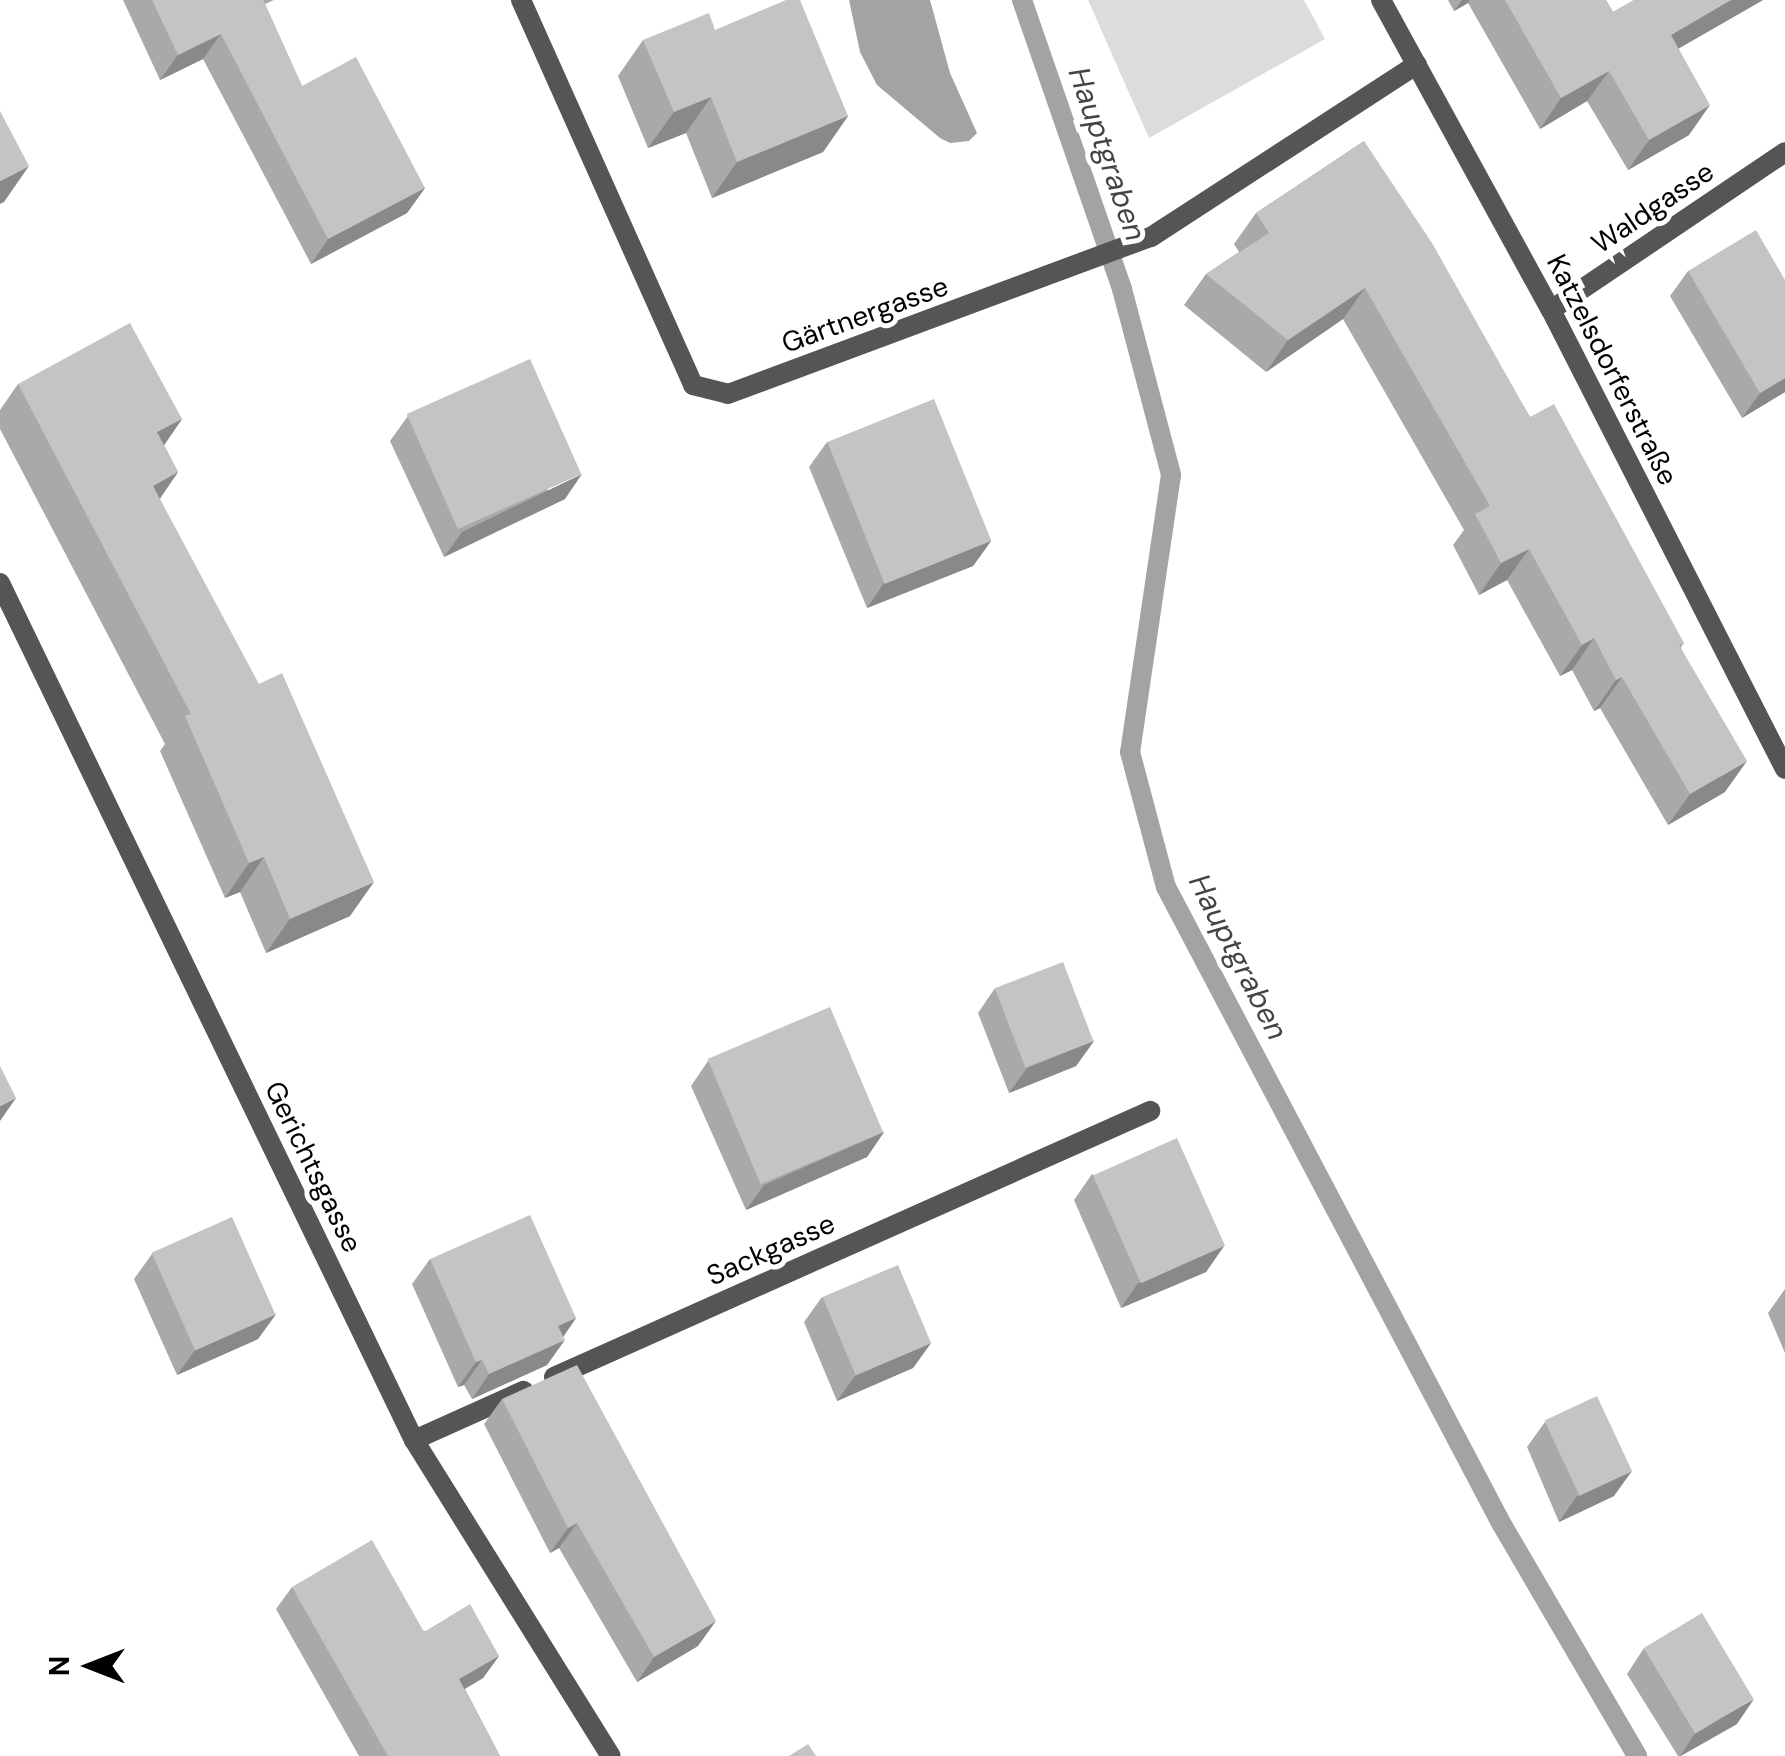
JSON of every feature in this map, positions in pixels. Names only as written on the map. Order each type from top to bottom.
[{"type":"street","name":"Gärtnergasse","points":[[521,0],[693,385],[728,394],[1151,237],[1417,64]]},
{"type":"street","name":"Katzelsdorferstraße","points":[[1381,0],[1552,310],[1785,769]]},
{"type":"street","name":"Waldgasse","points":[[1552,310],[1785,152]]},
{"type":"street","name":"Gerichtsgasse","points":[[0,583],[414,1440],[611,1756]]},
{"type":"street","name":"Sackgasse","points":[[414,1440],[1150,1110]]},
{"type":"shaded area","points":[[849,0],[930,0],[950,73],[977,133],[969,141],[950,143],[940,138],[877,85],[860,52]]},
{"type":"shaded area","points":[[1088,0],[1304,0],[1325,39],[1149,138]]},
{"type":"building","points":[[152,0],[263,0],[302,86],[356,57],[425,188],[328,239],[221,34],[178,55]]},
{"type":"building","points":[[786,0],[800,0],[848,116],[737,162],[711,97],[674,112],[643,40],[709,13],[715,30]]},
{"type":"building","points":[[1505,0],[1606,0],[1613,12],[1634,0],[1731,0],[1671,35],[1710,105],[1649,140],[1609,71],[1561,98]]},
{"type":"building","points":[[0,111],[29,166],[0,181]]},
{"type":"building","points":[[1364,141],[1432,243],[1530,417],[1554,404],[1684,643],[1679,645],[1747,761],[1690,794],[1622,677],[1616,680],[1594,638],[1582,645],[1529,549],[1501,563],[1475,514],[1490,506],[1365,288],[1288,340],[1206,274],[1269,233],[1256,213]]},
{"type":"building","points":[[1756,230],[1785,280],[1785,378],[1760,393],[1688,271]]},
{"type":"building","points":[[130,323],[182,419],[157,432],[178,472],[153,486],[259,684],[282,673],[374,882],[290,919],[264,857],[249,863],[185,716],[191,714],[18,384]]},
{"type":"building","points":[[530,359],[581,474],[458,529],[407,414]]},
{"type":"building","points":[[934,399],[991,541],[885,584],[827,442]]},
{"type":"building","points":[[1063,962],[1093,1041],[1025,1068],[995,988]]},
{"type":"building","points":[[830,1007],[883,1132],[761,1184],[708,1059]]},
{"type":"building","points":[[0,1066],[16,1098],[0,1106]]},
{"type":"building","points":[[1177,1138],[1225,1246],[1141,1283],[1093,1175]]},
{"type":"building","points":[[530,1215],[576,1318],[558,1326],[565,1340],[489,1374],[482,1360],[476,1362],[430,1259]]},
{"type":"building","points":[[232,1217],[276,1315],[195,1351],[152,1253]]},
{"type":"building","points":[[898,1265],[931,1343],[856,1375],[823,1297]]},
{"type":"building","points":[[577,1365],[716,1621],[654,1657],[577,1523],[568,1528],[502,1399]]},
{"type":"building","points":[[1597,1396],[1632,1471],[1580,1496],[1544,1421]]},
{"type":"building","points":[[372,1540],[424,1632],[470,1604],[499,1656],[459,1679],[500,1756],[388,1756],[292,1587]]},
{"type":"building","points":[[1702,1613],[1754,1699],[1695,1734],[1644,1648]]},
{"type":"building","points":[[808,1744],[816,1756],[789,1756]]},
{"type":"waterway","name":"Hauptgraben","points":[[1022,0],[1122,289],[1171,475],[1130,752],[1166,887],[1501,1523],[1637,1756]]}]
